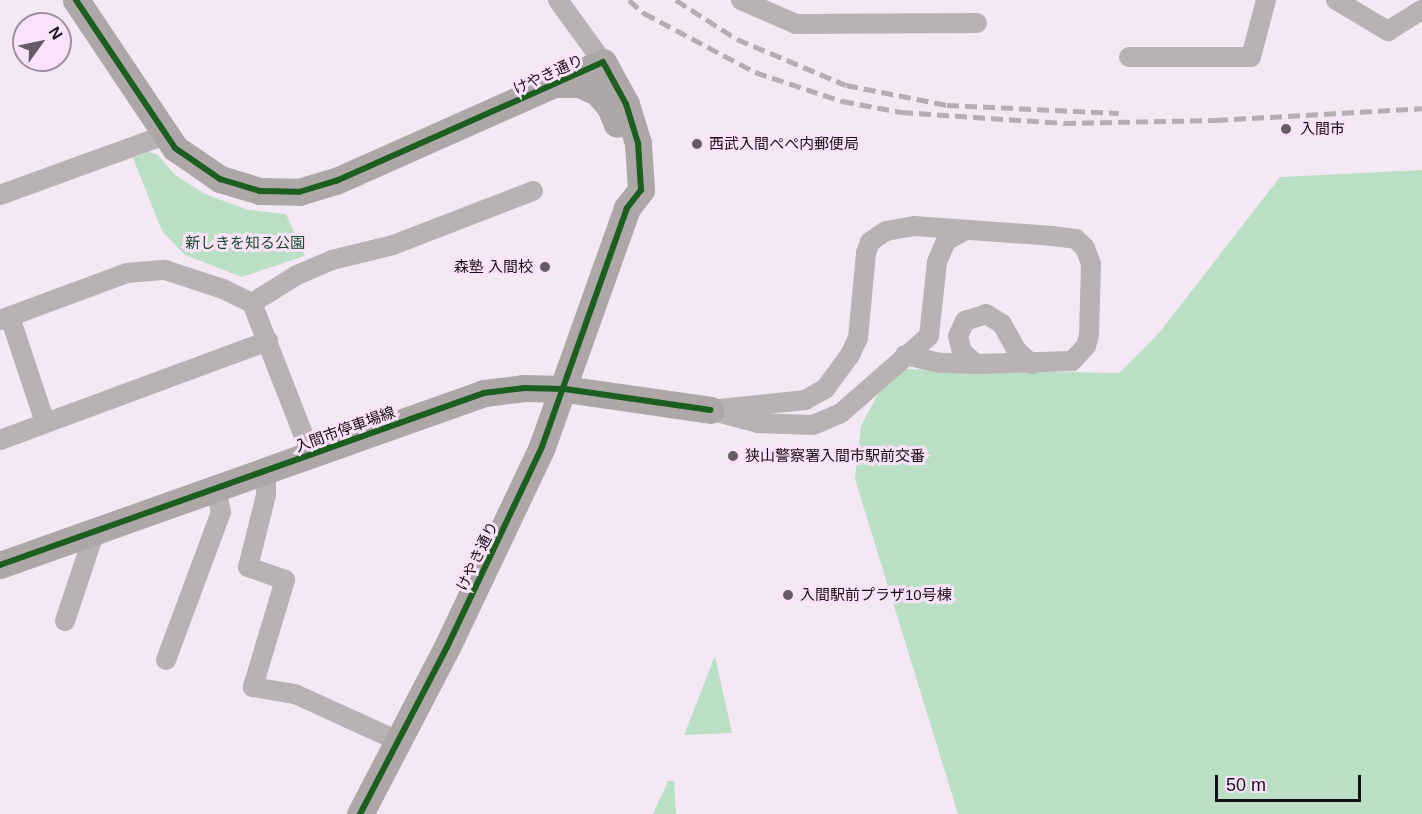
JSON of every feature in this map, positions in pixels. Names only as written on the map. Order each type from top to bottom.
[{"type":"street","name":"けやき通り","points":[[76,0],[165,135],[188,160],[220,178],[260,191],[299,192],[364,170],[603,62],[626,104],[638,143],[640,190],[627,208],[566,389],[521,493],[360,814]]},
{"type":"street","points":[[558,0],[603,62]]},
{"type":"street","points":[[741,0],[796,24],[976,23]]},
{"type":"street","points":[[1129,57],[1251,57],[1266,0]]},
{"type":"street","points":[[1336,0],[1388,31],[1422,10]]},
{"type":"street","name":"けやき通り","points":[[544,88],[579,84],[604,98],[621,143],[627,208]]},
{"type":"street","points":[[0,195],[165,135]]},
{"type":"street","points":[[252,303],[297,275],[332,260],[393,246],[533,191]]},
{"type":"street","points":[[914,226],[929,238],[937,262]]},
{"type":"street","points":[[710,410],[805,400],[825,389],[850,355],[858,338],[870,242],[886,231],[914,226],[1069,237],[1082,243],[1089,256],[1086,346],[1072,361],[1032,364],[940,363],[905,355]]},
{"type":"street","points":[[710,410],[759,423],[813,425],[841,413],[929,336],[933,328],[937,262],[946,241],[966,230]]},
{"type":"street","points":[[45,422],[5,318],[127,273],[154,271],[190,276],[252,303],[310,454]]},
{"type":"street","points":[[976,364],[962,352],[958,336],[965,321],[986,314],[1002,324],[1017,351],[1032,364]]},
{"type":"street","points":[[0,440],[268,341]]},
{"type":"street","name":"入間市停車場線","points":[[0,565],[94,534],[484,393],[523,387],[566,389],[710,410]]},
{"type":"street","points":[[266,471],[266,495],[248,567],[285,580],[253,687],[295,694],[398,741]]},
{"type":"street","points":[[166,660],[221,512],[216,489]]},
{"type":"street","points":[[65,621],[94,534]]},
{"type":"green space","name":"新しきを知る公園","points":[[148,152],[157,154],[175,175],[205,194],[248,210],[286,214],[305,256],[242,277],[185,255],[162,231],[133,158]]},
{"type":"green space","points":[[1422,170],[1422,814],[958,814],[855,479],[861,426],[881,388],[903,369],[1119,373],[1159,333],[1280,177]]},
{"type":"green space","points":[[715,656],[732,733],[684,735]]},
{"type":"green space","points":[[668,781],[674,781],[676,814],[653,814]]},
{"type":"railway","points":[[629,0],[644,13],[755,72],[842,101],[901,112],[1064,123],[1216,120],[1422,108]]},
{"type":"railway","points":[[676,0],[737,39],[846,85],[947,105],[1119,113]]},
{"type":"cycle path","points":[[76,0],[175,148],[220,179],[260,191],[299,192],[336,181],[603,62],[626,104],[638,143],[641,190],[627,208],[542,447],[447,647],[360,814]]},
{"type":"cycle path","points":[[0,565],[484,393],[523,388],[565,389],[710,410]]},
{"type":"place","name":"入間市","points":[[1286,129]]},
{"type":"place","name":"西武入間ぺぺ内郵便局","points":[[697,144]]},
{"type":"place","name":"森塾 入間校","points":[[545,267]]},
{"type":"place","name":"狭山警察署入間市駅前交番","points":[[733,456]]},
{"type":"place","name":"入間駅前プラザ10号棟","points":[[788,595]]}]
